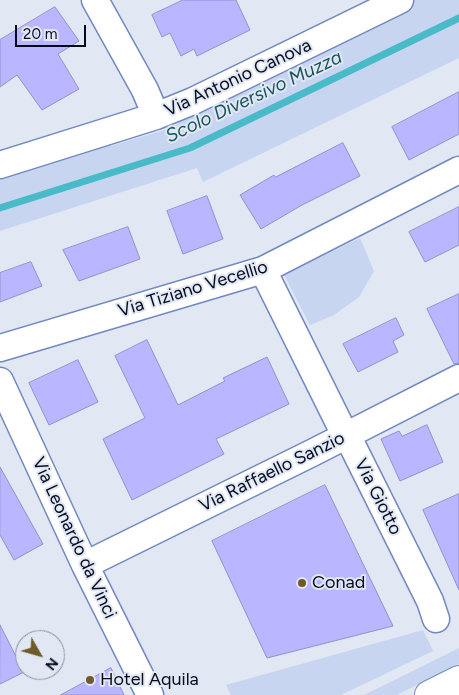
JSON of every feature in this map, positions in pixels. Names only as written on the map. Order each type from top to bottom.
[{"type":"main road","points":[[429,695],[459,680]]},
{"type":"street","name":"Via Antonio Canova","points":[[95,0],[145,90],[156,116]]},
{"type":"street","name":"Via Antonio Canova","points":[[0,165],[156,116],[218,89],[400,0]]},
{"type":"street","name":"Via Tiziano Vecellio","points":[[0,348],[263,270],[459,170]]},
{"type":"street","name":"Via Giotto","points":[[263,270],[430,601],[436,619]]},
{"type":"street","name":"Via Raffaello Sanzio","points":[[85,565],[459,378]]},
{"type":"street","name":"Via Leonardo da Vinci","points":[[0,381],[85,565],[150,695]]},
{"type":"shaded area","points":[[414,0],[459,0],[459,58],[203,182],[197,168],[0,231],[0,172],[108,139],[111,146],[171,128],[179,123],[176,115]]},
{"type":"shaded area","points":[[360,238],[374,271],[359,297],[334,315],[310,325],[284,275]]},
{"type":"shaded area","points":[[423,630],[433,651],[341,695],[231,695],[226,685]]},
{"type":"shaded area","points":[[459,648],[459,664],[397,695],[364,695]]},
{"type":"building","points":[[183,0],[236,0],[250,30],[197,56],[194,49],[181,56],[170,33],[162,37],[152,15]]},
{"type":"building","points":[[55,7],[79,41],[58,54],[79,89],[42,110],[17,75],[0,87],[0,40]]},
{"type":"building","points":[[459,92],[459,134],[409,160],[392,127]]},
{"type":"building","points":[[343,143],[360,176],[302,205],[261,229],[240,195],[274,175],[275,177]]},
{"type":"building","points":[[207,196],[223,239],[183,254],[167,211]]},
{"type":"building","points":[[459,207],[459,245],[425,262],[409,232]]},
{"type":"building","points":[[128,227],[140,259],[79,281],[63,250]]},
{"type":"building","points":[[31,262],[42,286],[0,302],[0,273]]},
{"type":"building","points":[[459,294],[459,363],[454,364],[427,309]]},
{"type":"building","points":[[396,318],[404,335],[393,341],[398,352],[358,372],[343,344]]},
{"type":"building","points":[[147,340],[178,405],[225,381],[223,378],[267,357],[289,404],[216,439],[224,454],[132,500],[103,439],[145,418],[115,356]]},
{"type":"building","points":[[78,360],[98,402],[49,425],[29,383]]},
{"type":"building","points":[[427,425],[443,462],[400,481],[381,439],[399,431],[402,436]]},
{"type":"building","points":[[0,467],[43,544],[14,560],[0,535]]},
{"type":"building","name":"Conad","points":[[325,485],[393,626],[267,658],[212,541]]},
{"type":"building","points":[[459,494],[459,590],[423,510]]},
{"type":"building","points":[[0,625],[15,654],[15,676],[0,684]]},
{"type":"building","points":[[111,668],[124,695],[61,695]]},
{"type":"waterway","name":"Scolo Diversivo Muzza","points":[[0,208],[190,148],[459,18]]},
{"type":"place","name":"Conad","points":[[302,583]]},
{"type":"place","name":"Hotel Aquila","points":[[90,680]]}]
